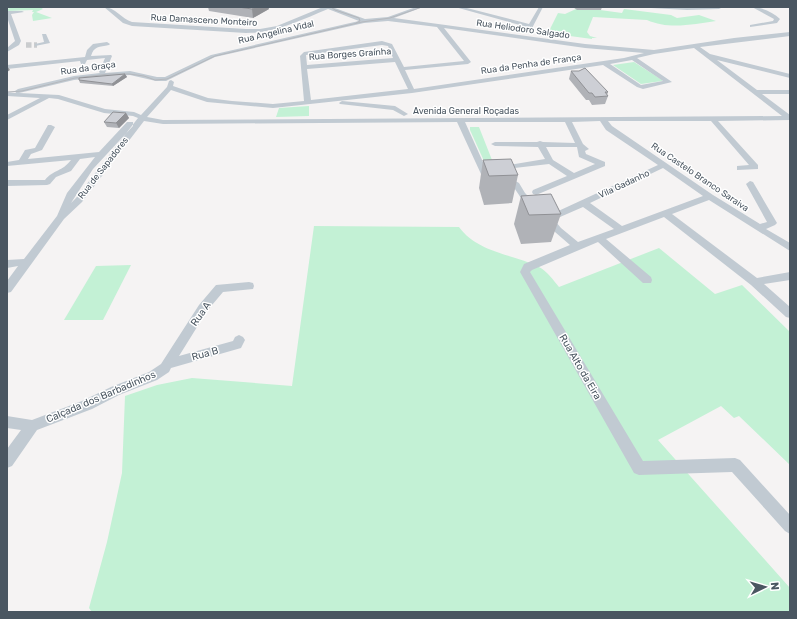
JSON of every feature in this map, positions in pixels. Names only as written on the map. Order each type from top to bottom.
[{"type":"street","name":"Rua Damasceno Monteiro","points":[[106,7],[125,22],[132,24],[250,31],[279,27],[327,7]]},
{"type":"street","points":[[327,7],[364,21]]},
{"type":"street","points":[[388,19],[421,7]]},
{"type":"street","points":[[457,7],[530,26]]},
{"type":"street","points":[[524,38],[541,7]]},
{"type":"street","points":[[651,7],[685,9],[718,7]]},
{"type":"street","points":[[754,7],[774,16],[777,19],[775,22],[752,26],[771,36]]},
{"type":"street","points":[[7,50],[19,44],[7,13],[22,12]]},
{"type":"street","name":"Rua Angelina Vidal","points":[[172,77],[211,56],[364,21],[388,19]]},
{"type":"street","name":"Rua Heliodoro Salgado","points":[[388,19],[587,46],[656,52]]},
{"type":"street","points":[[7,29],[13,26]]},
{"type":"street","points":[[401,69],[468,62],[439,26]]},
{"type":"street","name":"Rua da Penha de França","points":[[170,87],[213,101],[273,106],[412,91],[604,63],[656,52],[734,40],[790,34]]},
{"type":"street","points":[[37,45],[47,43],[44,35]]},
{"type":"street","points":[[308,102],[303,56],[309,53],[382,43],[390,45],[412,91]]},
{"type":"street","points":[[86,58],[95,44],[107,44]]},
{"type":"street","points":[[696,46],[754,92],[790,118]]},
{"type":"street","points":[[86,58],[103,51]]},
{"type":"street","points":[[705,54],[788,75]]},
{"type":"street","points":[[7,67],[109,56],[102,72]]},
{"type":"street","points":[[604,63],[638,86],[643,87],[669,82],[633,58]]},
{"type":"street","name":"Rua Borges Graínha","points":[[304,67],[397,60]]},
{"type":"street","name":"Rua da Graça","points":[[7,93],[74,78],[110,74],[137,74],[158,80],[172,77]]},
{"type":"street","points":[[170,87],[172,77]]},
{"type":"street","name":"Rua de Sapadores","points":[[7,289],[60,217],[79,200],[143,117],[170,87]]},
{"type":"street","points":[[754,92],[790,92]]},
{"type":"street","name":"Avenida General Roçadas","points":[[7,93],[59,97],[104,111],[134,114],[150,121],[163,122],[790,118]]},
{"type":"street","points":[[157,101],[186,93]]},
{"type":"street","points":[[7,118],[48,96]]},
{"type":"street","points":[[322,101],[395,108],[404,114]]},
{"type":"street","points":[[268,122],[273,106]]},
{"type":"street","name":"Rua de Sapadores","points":[[60,217],[63,207],[68,199],[101,154],[131,123],[143,117]]},
{"type":"street","points":[[713,119],[755,167],[740,168]]},
{"type":"street","points":[[460,120],[484,172],[516,185],[525,198],[541,213],[549,218],[558,230],[577,246],[710,197]]},
{"type":"street","points":[[536,192],[602,164],[582,155],[580,145],[568,120]]},
{"type":"street","name":"Rua Castelo Branco Saraiva","points":[[603,120],[609,128],[663,165],[790,248]]},
{"type":"street","points":[[130,134],[146,126],[163,122]]},
{"type":"street","points":[[23,161],[28,152],[38,150],[51,127]]},
{"type":"street","points":[[495,144],[540,143],[580,145]]},
{"type":"street","points":[[540,143],[550,161],[573,176]]},
{"type":"street","points":[[7,164],[101,154]]},
{"type":"street","points":[[7,182],[47,182],[53,175],[68,169],[78,157]]},
{"type":"street","points":[[509,167],[550,161]]},
{"type":"street","name":"Vila Gadanho","points":[[558,215],[663,165]]},
{"type":"street","points":[[750,184],[772,223],[759,228]]},
{"type":"street","name":"Vila Gadanho","points":[[584,203],[621,230]]},
{"type":"street","points":[[666,214],[755,282],[790,314]]},
{"type":"street","points":[[599,238],[647,280]]},
{"type":"street","name":"Rua Alto da Eira","points":[[577,246],[528,267],[525,270],[526,274],[639,468],[735,465],[790,526]]},
{"type":"street","points":[[7,264],[28,262]]},
{"type":"street","points":[[755,282],[790,276]]},
{"type":"street","name":"Rua A","points":[[168,364],[203,308],[220,288],[248,286]]},
{"type":"street","name":"Rua B","points":[[168,364],[237,345],[239,340]]},
{"type":"street","name":"Calçada dos Barbadinhos","points":[[9,424],[32,426],[87,405],[115,391],[153,376],[165,368],[168,364]]},
{"type":"street","points":[[7,461],[32,426]]},
{"type":"green space","points":[[13,7],[40,7],[43,9],[36,12],[52,18],[33,21],[33,10],[7,11],[7,9]]},
{"type":"green space","points":[[576,9],[622,13],[624,9],[671,15],[677,18],[699,15],[716,21],[673,26],[647,20],[593,17],[587,32],[590,36],[597,38],[592,39],[548,33],[558,13],[565,14]]},
{"type":"green space","points":[[634,62],[662,81],[641,84],[613,65]]},
{"type":"green space","points":[[309,106],[309,116],[276,117],[279,108]]},
{"type":"green space","points":[[470,127],[479,127],[492,160],[484,161]]},
{"type":"green space","points":[[314,226],[459,227],[467,236],[486,248],[539,267],[550,276],[559,287],[659,248],[715,294],[742,285],[790,332],[790,465],[739,416],[734,418],[721,406],[658,440],[790,588],[790,612],[92,612],[89,608],[107,542],[122,473],[125,396],[157,385],[192,378],[292,386]]},
{"type":"green space","points":[[131,265],[103,320],[64,320],[96,266]]},
{"type":"building","points":[[238,7],[255,7],[252,9]]},
{"type":"building","points":[[585,68],[608,92],[605,92],[608,96],[595,97],[592,93],[589,93],[571,71],[579,71]]},
{"type":"building","points":[[125,74],[112,84],[79,80],[79,78]]},
{"type":"building","points":[[113,112],[126,113],[116,123],[104,122]]},
{"type":"building","points":[[511,159],[518,175],[489,176],[483,160]]},
{"type":"building","points":[[551,194],[561,214],[529,215],[521,196]]},
{"type":"tunnel","points":[[26,45],[37,45]]},
{"type":"tram line","points":[[331,7],[335,10],[359,18],[360,21],[356,23]]},
{"type":"tram line","points":[[7,92],[22,91],[75,78],[109,74],[129,74],[144,76],[155,80],[167,79],[215,56],[362,22],[390,18],[422,7]]}]
